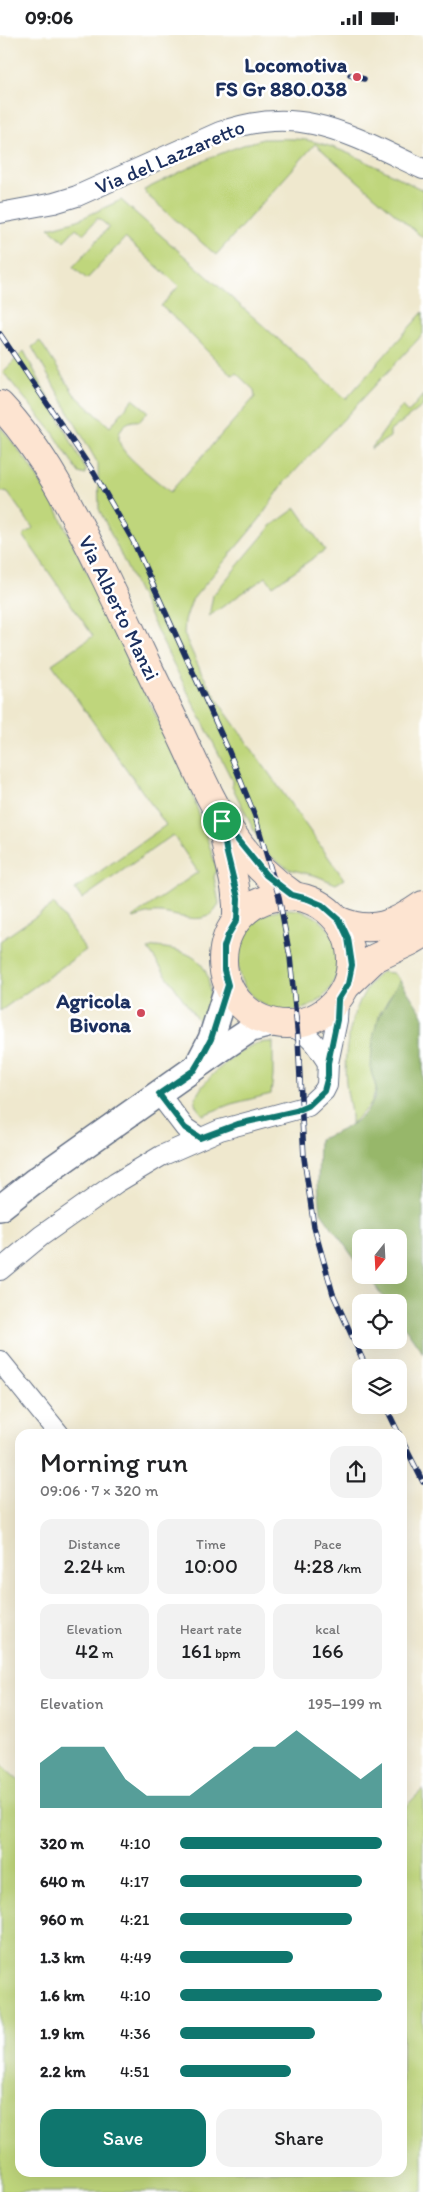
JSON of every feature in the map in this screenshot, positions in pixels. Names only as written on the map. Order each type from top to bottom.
[{"type":"main road","name":"Via Alberto Manzi","points":[[0,405],[47,465],[81,527],[222,821],[257,867],[292,895]]},
{"type":"main road","name":"Via Alberto Manzi","points":[[222,821],[226,849],[238,898],[237,920]]},
{"type":"main road","points":[[423,905],[400,921],[376,928],[354,927],[340,921],[322,905],[308,899],[292,895],[266,899],[250,907],[237,920],[228,935],[224,947],[224,970],[228,985],[236,999],[260,1019],[283,1024],[304,1022],[318,1017],[343,992],[359,971],[375,958],[423,934]]},
{"type":"main road","points":[[340,921],[350,946],[352,965],[343,992]]},
{"type":"street","name":"Via del Lazzaretto","points":[[0,213],[54,203],[77,196],[220,132],[242,124],[268,120],[294,120],[322,125],[358,139],[423,169]]},
{"type":"street","points":[[194,1070],[211,1039],[228,985]]},
{"type":"street","points":[[0,1270],[25,1247],[116,1183],[161,1156],[200,1138],[238,1124],[296,1111],[308,1106],[324,1091],[327,1085],[328,1063],[343,992]]},
{"type":"street","points":[[0,1208],[33,1182],[251,1029],[283,1024],[305,1033],[316,1043],[328,1063]]},
{"type":"street","points":[[159,1094],[185,1128],[200,1138]]},
{"type":"street","points":[[0,1361],[55,1429]]},
{"type":"green space","points":[[263,139],[301,139],[321,143],[351,154],[423,190],[423,238],[315,144],[216,255],[147,195],[144,190],[217,155]]},
{"type":"green space","points":[[121,200],[346,399],[423,312],[423,334],[284,483],[259,520],[192,600],[185,620],[184,634],[201,672],[224,710],[344,879],[336,884],[317,876],[289,869],[263,849],[232,786],[232,780],[163,643],[99,509],[98,464],[32,347],[40,341],[74,394],[110,427],[133,399],[148,411],[140,421],[130,422],[124,426],[120,432],[119,441],[129,457],[170,492],[255,397],[254,390],[236,373],[232,375],[161,306],[179,286],[125,238],[87,279],[73,267],[109,227],[98,218],[83,234],[76,228],[64,241],[49,228],[78,220]]},
{"type":"green space","points":[[24,351],[86,470],[85,475],[79,473],[54,434],[3,372]]},
{"type":"green space","points":[[423,395],[423,406],[390,431],[390,437],[371,449],[402,406],[408,413]]},
{"type":"green space","points":[[0,426],[30,465],[56,508],[189,784],[217,869],[214,877],[219,903],[215,911],[209,916],[194,919],[157,913],[133,917],[198,872],[173,835],[82,899],[75,889],[166,825],[52,664],[93,636],[23,535],[33,528],[8,493],[0,491]]},
{"type":"green space","points":[[296,508],[325,550],[273,586],[266,577],[209,616],[213,595],[271,526]]},
{"type":"green space","points":[[54,904],[86,950],[0,1011],[0,941]]},
{"type":"green space","points":[[288,909],[308,913],[324,924],[335,940],[339,960],[335,980],[324,996],[308,1007],[288,1011],[268,1007],[252,996],[241,980],[237,960],[241,940],[252,924],[268,913]]},
{"type":"green space","points":[[155,947],[174,950],[188,955],[199,962],[205,971],[209,983],[209,996],[204,1029],[148,949]]},
{"type":"green space","points":[[381,972],[393,973],[400,980],[379,1015],[371,1071],[376,1088],[371,1104],[351,1124],[345,1069],[348,1039],[357,1008],[372,982]]},
{"type":"green space","points":[[400,980],[423,1015],[423,1353],[407,1330],[407,1294],[381,1294],[374,1284],[408,1284],[408,1229],[352,1229],[352,1255],[321,1212],[318,1184],[319,1139],[346,1127],[364,1114],[370,1107],[376,1088],[371,1070],[372,1046],[377,1023]]},
{"type":"green space","points":[[273,1042],[271,1094],[231,1104],[203,1115],[195,1102],[202,1086],[228,1061],[246,1048],[258,1043]]},
{"type":"green space","points":[[0,1764],[15,1778],[15,2177],[407,2177],[407,1805],[423,1789],[423,2192],[0,2192]]},
{"type":"railway","points":[[350,75],[364,79]]},
{"type":"railway","points":[[0,334],[94,473],[133,541],[228,749],[255,816],[279,897],[290,957],[298,1038],[304,1158],[314,1227],[333,1294],[362,1359]]},
{"type":"railway","points":[[389,1414],[397,1429]]},
{"type":"railway","points":[[407,1450],[423,1482]]},
{"type":"place","name":"Locomotiva FS Gr 880.038","points":[[357,77]]},
{"type":"place","name":"Agricola Bivona","points":[[141,1013]]},
{"type":"route","points":[[222,821],[257,867],[277,885],[292,895],[322,905],[340,921],[348,938],[352,965],[348,984],[338,1000],[334,1043],[328,1063],[327,1085],[324,1091],[308,1106],[296,1111],[238,1124],[200,1138],[185,1128],[159,1094],[194,1070],[211,1039],[228,985],[224,970],[224,947],[228,935],[237,920],[238,898],[226,849],[222,821]]}]
